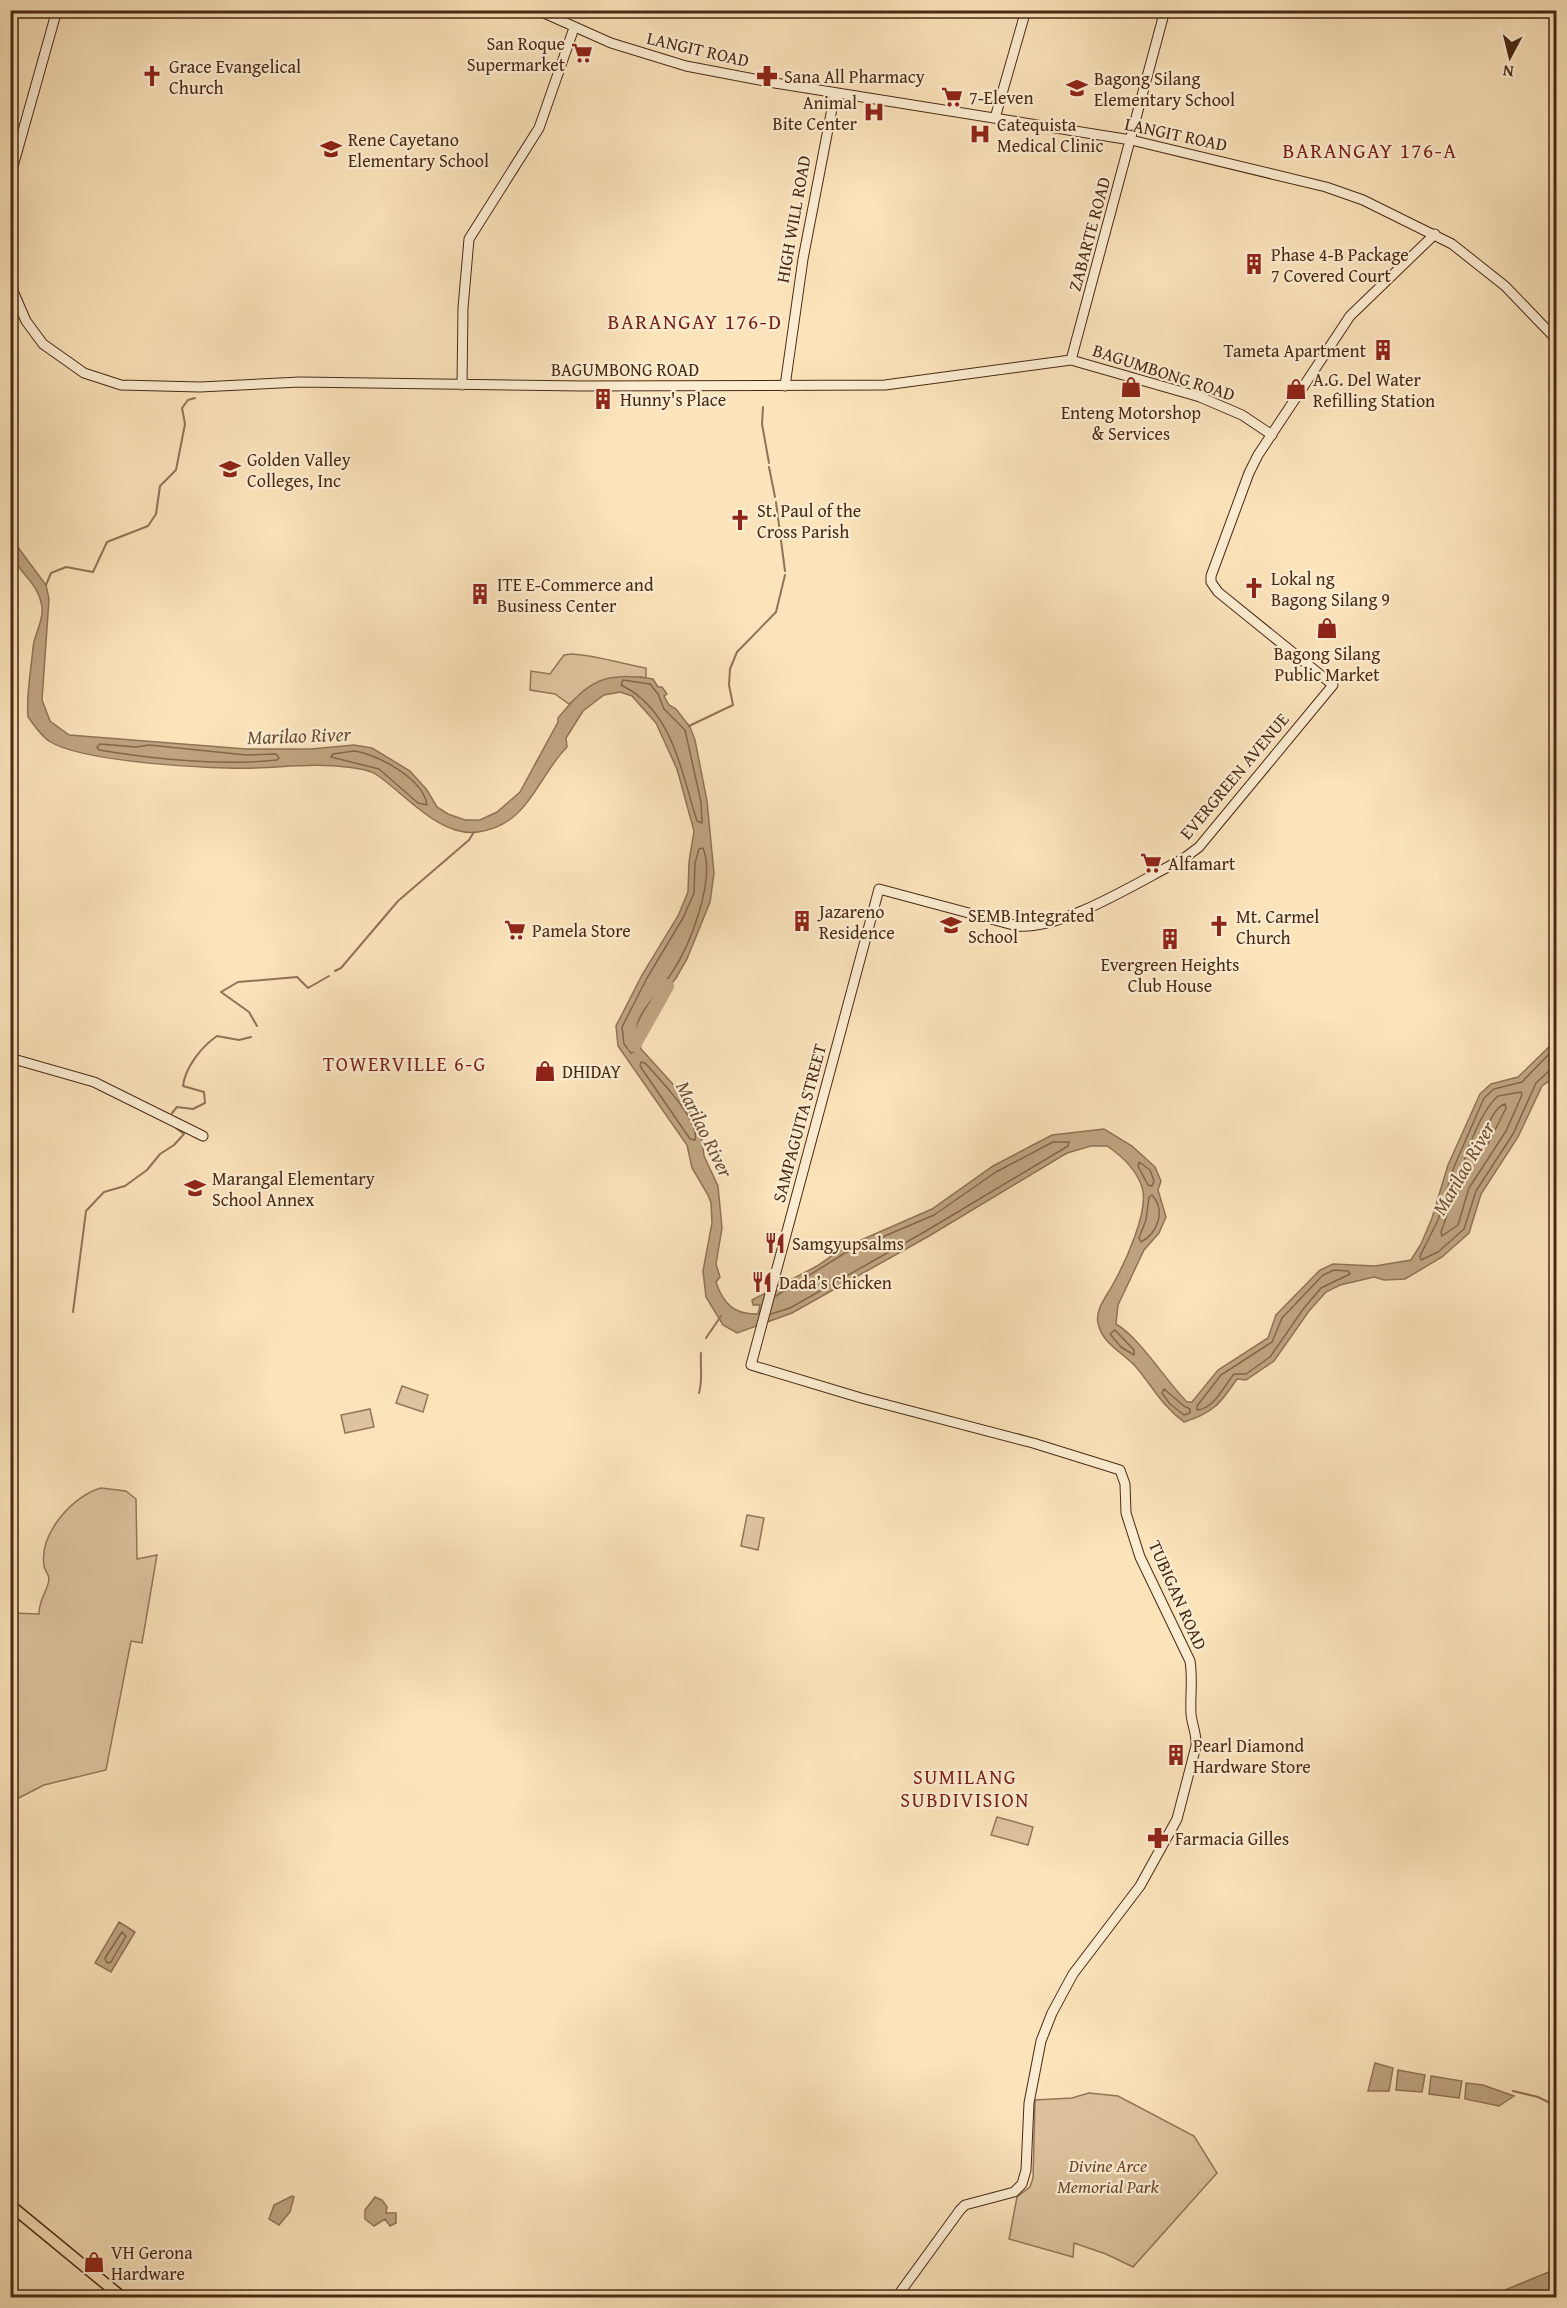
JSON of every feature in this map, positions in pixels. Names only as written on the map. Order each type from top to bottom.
[{"type":"main road","points":[[10,2205],[123,2298]]},
{"type":"street","points":[[10,177],[57,10]]},
{"type":"street","name":"LANGIT ROAD","points":[[537,10],[551,13],[574,28],[640,53],[686,66],[835,93],[1131,140],[1326,187],[1363,200],[1435,234],[1484,267],[1557,339]]},
{"type":"street","points":[[995,118],[1026,10]]},
{"type":"street","name":"ZABARTE ROAD","points":[[1071,360],[1165,10]]},
{"type":"street","points":[[462,384],[463,308],[469,239],[539,128],[574,28]]},
{"type":"street","name":"HIGH WILL ROAD","points":[[785,386],[807,237],[835,93]]},
{"type":"street","points":[[1272,435],[1358,306],[1435,234]]},
{"type":"street","name":"BAGUMBONG ROAD","points":[[10,284],[26,321],[43,344],[84,372],[121,385],[200,387],[295,382],[885,385],[1071,360],[1200,397],[1242,415],[1272,435]]},
{"type":"street","name":"EVERGREEN AVENUE","points":[[879,889],[1017,926],[1039,926],[1074,914],[1194,852],[1333,685],[1218,592],[1211,579],[1249,473],[1272,435]]},
{"type":"street","name":"SAMPAGUITA STREET","points":[[751,1365],[879,889]]},
{"type":"street","points":[[10,1058],[94,1082],[203,1136]]},
{"type":"street","name":"TUBIGAN ROAD","points":[[751,1365],[861,1398],[1033,1443],[1120,1470],[1125,1484],[1126,1513],[1140,1557],[1190,1661],[1191,1715],[1197,1734],[1177,1819],[1140,1886],[1073,1974],[1052,2013],[1041,2041],[1029,2103],[1026,2170],[1022,2184],[1014,2192],[965,2205],[896,2298]]},
{"type":"green space","points":[[572,654],[646,668],[646,678],[628,678],[606,684],[569,704],[555,694],[530,690],[531,671],[550,674],[564,655]]},
{"type":"green space","points":[[402,1386],[428,1395],[423,1412],[396,1403]]},
{"type":"green space","points":[[370,1409],[374,1427],[345,1433],[341,1415]]},
{"type":"green space","points":[[101,1488],[126,1491],[136,1499],[137,1559],[157,1555],[142,1643],[131,1641],[106,1770],[44,1785],[11,1802],[11,1613],[39,1614],[40,1603],[49,1579],[44,1566],[44,1554],[52,1529],[79,1499]]},
{"type":"green space","points":[[747,1515],[764,1518],[758,1550],[741,1546]]},
{"type":"green space","points":[[997,1817],[1033,1827],[1028,1845],[991,1835]]},
{"type":"green space","name":"Divine Arce Memorial Park","points":[[1089,2093],[1118,2096],[1194,2136],[1217,2173],[1133,2267],[1106,2254],[1074,2243],[1073,2257],[1009,2239],[1017,2197],[1030,2187],[1033,2178],[1035,2100],[1072,2098]]},
{"type":"water","points":[[11,538],[46,585],[49,599],[42,700],[50,721],[69,735],[246,749],[311,749],[354,745],[372,748],[410,771],[427,790],[437,807],[465,820],[480,820],[497,812],[520,792],[558,722],[558,718],[579,694],[599,681],[610,678],[653,679],[658,687],[662,687],[667,694],[664,696],[669,705],[676,709],[690,727],[695,740],[707,801],[714,873],[710,902],[687,959],[676,978],[643,1021],[639,1037],[641,1049],[680,1092],[701,1131],[704,1156],[718,1186],[722,1228],[716,1264],[720,1277],[716,1282],[726,1302],[743,1313],[758,1314],[760,1305],[753,1305],[752,1300],[817,1266],[843,1248],[932,1209],[993,1166],[1052,1135],[1104,1129],[1132,1146],[1155,1167],[1161,1181],[1158,1190],[1166,1217],[1159,1233],[1144,1250],[1118,1305],[1116,1324],[1134,1339],[1187,1402],[1192,1402],[1218,1370],[1268,1338],[1276,1315],[1320,1270],[1333,1264],[1375,1266],[1411,1260],[1432,1218],[1448,1165],[1480,1094],[1491,1084],[1518,1077],[1550,1046],[1556,1049],[1556,1076],[1542,1086],[1518,1137],[1481,1194],[1469,1233],[1442,1257],[1405,1279],[1384,1280],[1374,1277],[1340,1285],[1326,1292],[1309,1311],[1274,1361],[1246,1380],[1237,1379],[1226,1395],[1209,1411],[1184,1422],[1164,1403],[1136,1367],[1104,1337],[1098,1323],[1100,1308],[1123,1265],[1134,1237],[1144,1197],[1139,1180],[1132,1169],[1107,1146],[1091,1146],[1067,1153],[929,1236],[792,1313],[737,1333],[723,1325],[706,1297],[703,1271],[712,1223],[711,1203],[708,1195],[692,1168],[687,1145],[618,1046],[616,1026],[642,975],[678,916],[688,892],[689,862],[694,831],[677,769],[656,723],[632,696],[620,692],[604,695],[583,711],[566,738],[567,747],[521,810],[495,828],[478,832],[464,832],[436,821],[377,775],[359,769],[324,765],[256,768],[181,766],[117,759],[65,748],[49,741],[28,717],[28,692],[33,648],[42,617],[42,607],[35,588],[15,560]]},
{"type":"water","points":[[119,1922],[135,1932],[111,1972],[95,1963]]},
{"type":"water","points":[[1375,2063],[1393,2068],[1389,2091],[1368,2091]]},
{"type":"water","points":[[1398,2070],[1425,2075],[1422,2092],[1396,2090]]},
{"type":"water","points":[[1431,2076],[1462,2081],[1459,2098],[1429,2094]]},
{"type":"water","points":[[1466,2083],[1483,2085],[1514,2096],[1499,2106],[1465,2099]]},
{"type":"water","points":[[294,2197],[290,2212],[279,2225],[269,2219],[274,2205]]},
{"type":"water","points":[[375,2197],[382,2200],[387,2207],[386,2213],[396,2213],[396,2223],[390,2226],[385,2219],[374,2226],[365,2219],[365,2210]]},
{"type":"water","points":[[1556,2269],[1556,2285],[1543,2297],[1488,2297]]},
{"type":"waterway","points":[[46,585],[51,573],[66,567],[93,572],[107,542],[148,526],[156,514],[160,486],[176,470],[185,424],[182,408],[188,400],[195,398]]},
{"type":"waterway","points":[[763,407],[762,424],[769,463]]},
{"type":"waterway","points":[[769,467],[775,497]]},
{"type":"waterway","points":[[776,502],[785,571]]},
{"type":"waterway","points":[[689,726],[733,705],[729,685],[730,669],[737,652],[776,612],[785,575]]},
{"type":"waterway","points":[[335,971],[341,968],[398,901],[469,840],[474,832]]},
{"type":"waterway","points":[[257,1026],[249,1012],[221,992],[238,982],[297,977],[308,988],[329,976]]},
{"type":"waterway","name":"Marilao River","points":[[634,1045],[667,986]]},
{"type":"waterway","points":[[172,1113],[177,1107],[193,1109],[205,1103],[204,1092],[183,1086],[190,1065],[205,1046],[217,1036],[239,1040],[251,1037]]},
{"type":"waterway","points":[[73,1312],[86,1211],[104,1192],[125,1186],[147,1170],[160,1154],[174,1145],[184,1134],[176,1128]]},
{"type":"waterway","points":[[706,1338],[721,1316]]},
{"type":"waterway","points":[[699,1393],[701,1353]]},
{"type":"waterway","points":[[1513,2091],[1538,2097],[1556,2106]]},
{"type":"waterway","points":[[1551,2298],[1556,2292]]},
{"type":"place","name":"San Roque Supermarket","points":[[582,53]]},
{"type":"place","name":"Grace Evangelical Church","points":[[152,76]]},
{"type":"place","name":"Sana All Pharmacy","points":[[767,76]]},
{"type":"place","name":"Bagong Silang Elementary School","points":[[1077,88]]},
{"type":"place","name":"7-Eleven","points":[[952,97]]},
{"type":"place","name":"Animal Bite Center","points":[[874,112]]},
{"type":"place","name":"Catequista Medical Clinic","points":[[980,134]]},
{"type":"place","name":"Rene Cayetano Elementary School","points":[[331,149]]},
{"type":"place","name":"Phase 4-B Package 7 Covered Court","points":[[1254,264]]},
{"type":"place","name":"Tameta Apartment","points":[[1383,350]]},
{"type":"place","name":"Enteng Motorshop & Services","points":[[1131,387]]},
{"type":"place","name":"A.G. Del Water Refilling Station","points":[[1296,389]]},
{"type":"place","name":"Hunny's Place","points":[[603,399]]},
{"type":"place","name":"Golden Valley Colleges, Inc","points":[[230,469]]},
{"type":"place","name":"St. Paul of the Cross Parish","points":[[740,520]]},
{"type":"place","name":"Lokal ng Bagong Silang 9","points":[[1254,588]]},
{"type":"place","name":"ITE E-Commerce and Business Center","points":[[480,594]]},
{"type":"place","name":"Bagong Silang Public Market","points":[[1327,628]]},
{"type":"place","name":"Alfamart","points":[[1151,863]]},
{"type":"place","name":"Jazareno Residence","points":[[802,921]]},
{"type":"place","name":"SEMB Integrated School","points":[[951,925]]},
{"type":"place","name":"Mt. Carmel Church","points":[[1219,926]]},
{"type":"place","name":"Pamela Store","points":[[515,930]]},
{"type":"place","name":"Evergreen Heights Club House","points":[[1170,939]]},
{"type":"place","name":"DHIDAY","points":[[545,1071]]},
{"type":"place","name":"Marangal Elementary School Annex","points":[[195,1188]]},
{"type":"place","name":"Samgyupsalms","points":[[775,1243]]},
{"type":"place","name":"Dada’s Chicken","points":[[762,1282]]},
{"type":"place","name":"Pearl Diamond Hardware Store","points":[[1176,1755]]},
{"type":"place","name":"Farmacia Gilles","points":[[1158,1838]]},
{"type":"place","name":"VH Gerona Hardware","points":[[94,2262]]},
{"type":"district","name":"BARANGAY 176-A","points":[[1370,150]]},
{"type":"district","name":"BARANGAY 176-D","points":[[695,321]]},
{"type":"district","name":"TOWERVILLE 6-G","points":[[405,1063]]},
{"type":"district","name":"SUMILANG SUBDIVISION","points":[[965,1788]]}]
